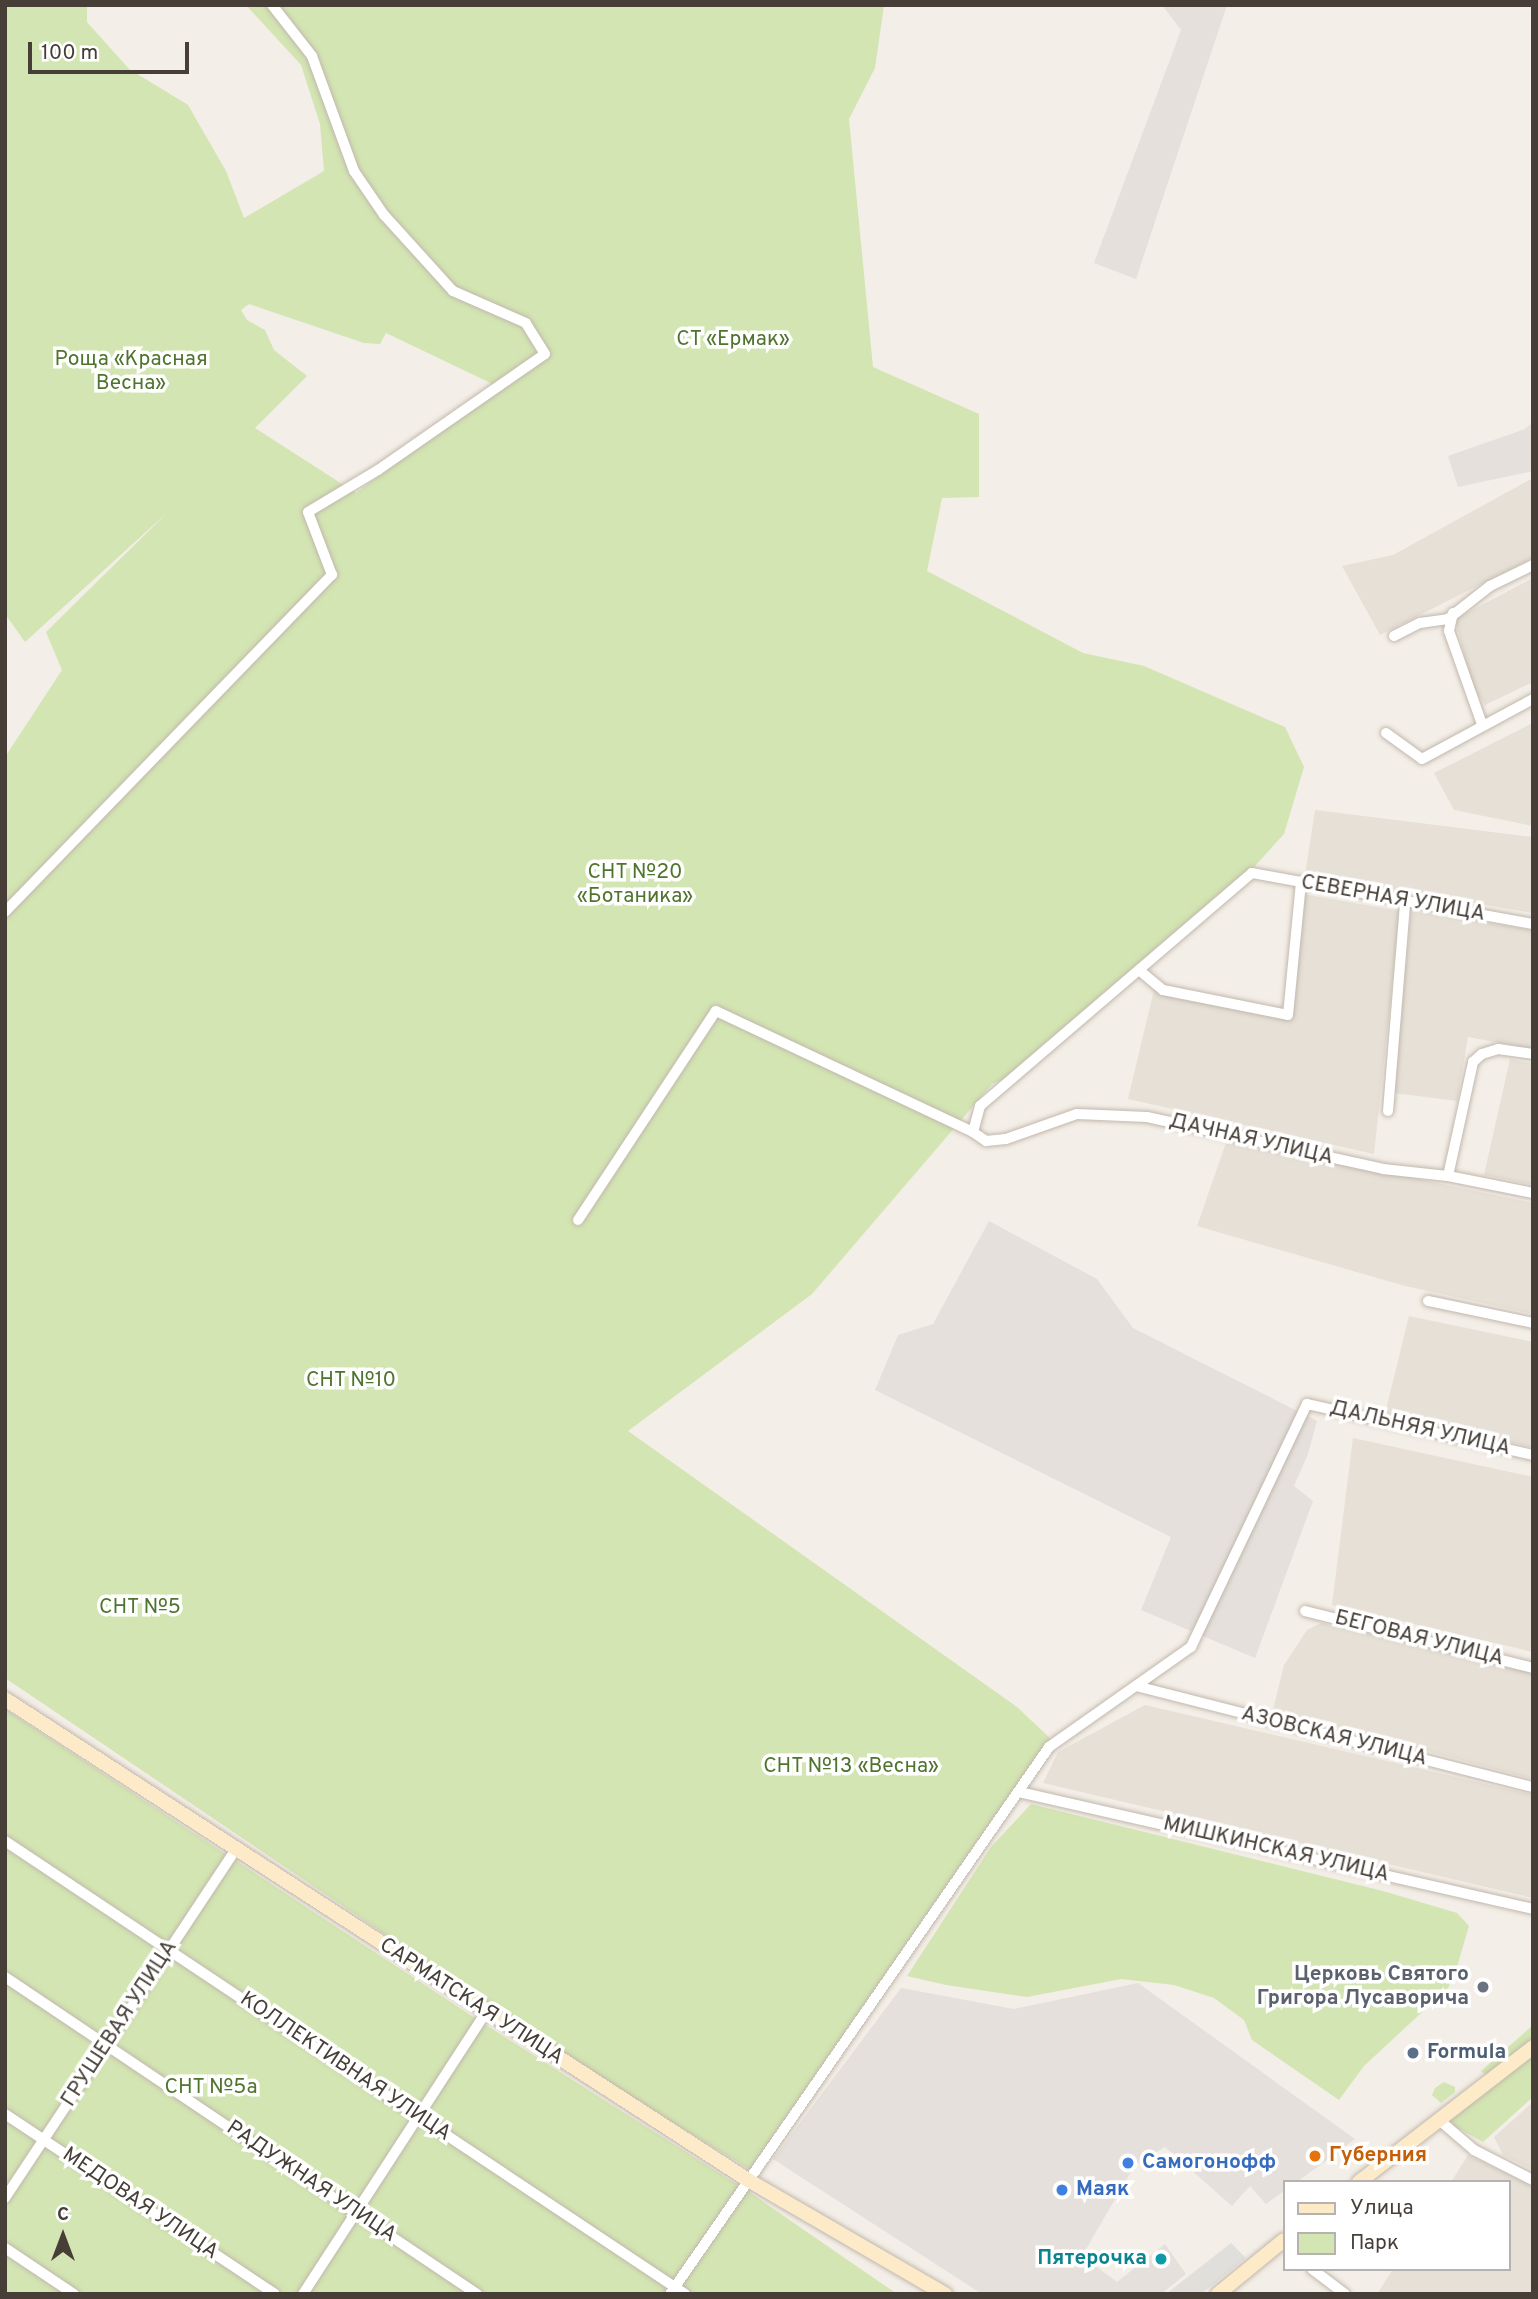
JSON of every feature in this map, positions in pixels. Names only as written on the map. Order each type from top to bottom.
[{"type":"main road","name":"САРМАТСКАЯ УЛИЦА","points":[[5,1699],[748,2180],[945,2294]]},
{"type":"main road","points":[[1362,2180],[1533,2047]]},
{"type":"main road","points":[[1218,2294],[1282,2245]]},
{"type":"street","points":[[5,912],[332,575],[308,512],[378,470],[545,354],[526,323],[453,291],[384,215],[354,171],[312,56],[272,5]]},
{"type":"street","points":[[1394,636],[1420,622],[1448,619],[1452,613],[1490,586],[1533,565]]},
{"type":"street","points":[[1452,613],[1449,631],[1482,724]]},
{"type":"street","points":[[1386,733],[1422,759],[1482,724],[1533,699]]},
{"type":"street","name":"СЕВЕРНАЯ УЛИЦА","points":[[1139,970],[1252,873],[1533,924]]},
{"type":"street","points":[[578,1220],[716,1011],[973,1132],[980,1106],[1139,970],[1163,990],[1288,1015],[1301,882]]},
{"type":"street","points":[[1388,1111],[1405,902]]},
{"type":"street","points":[[1448,1176],[1473,1062],[1482,1054],[1497,1049],[1533,1054]]},
{"type":"street","name":"ДАЧНАЯ УЛИЦА","points":[[973,1132],[986,1141],[1006,1139],[1077,1114],[1147,1116],[1356,1164],[1448,1176],[1533,1193]]},
{"type":"street","points":[[1428,1301],[1533,1323]]},
{"type":"street","name":"ДАЛЬНЯЯ УЛИЦА","points":[[1136,1686],[1191,1647],[1307,1404],[1533,1455]]},
{"type":"street","name":"БЕГОВАЯ УЛИЦА","points":[[1305,1611],[1533,1668]]},
{"type":"street","points":[[676,2292],[748,2180],[1049,1747],[1136,1686]]},
{"type":"street","name":"АЗОВСКАЯ УЛИЦА","points":[[1136,1686],[1533,1787]]},
{"type":"street","name":"МИШКИНСКАЯ УЛИЦА","points":[[1019,1792],[1533,1909]]},
{"type":"street","name":"КОЛЛЕКТИВНАЯ УЛИЦА","points":[[5,1841],[419,2116],[676,2292]]},
{"type":"street","name":"ГРУШЕВАЯ УЛИЦА","points":[[5,2198],[235,1850]]},
{"type":"street","name":"РАДУЖНАЯ УЛИЦА","points":[[5,1977],[477,2294]]},
{"type":"street","points":[[303,2294],[486,2012]]},
{"type":"street","name":"МЕДОВАЯ УЛИЦА","points":[[5,2114],[275,2294]]},
{"type":"street","points":[[1438,2119],[1475,2150],[1533,2180]]},
{"type":"street","points":[[5,2248],[74,2294]]},
{"type":"street","points":[[1315,2271],[1345,2294]]},
{"type":"shaded area","points":[[1162,5],[1227,5],[1136,279],[1094,263],[1181,30]]},
{"type":"shaded area","points":[[1533,422],[1533,471],[1458,487],[1448,456],[1525,429]]},
{"type":"shaded area","points":[[1533,478],[1533,558],[1380,635],[1342,566],[1393,555]]},
{"type":"shaded area","points":[[1533,578],[1533,682],[1485,705],[1473,687],[1455,619]]},
{"type":"shaded area","points":[[1533,723],[1533,826],[1454,810],[1434,773]]},
{"type":"shaded area","points":[[1315,810],[1533,837],[1533,913],[1305,875]]},
{"type":"shaded area","points":[[1303,894],[1400,911],[1374,1154],[1128,1099],[1154,990],[1290,1020]]},
{"type":"shaded area","points":[[1411,911],[1533,930],[1533,1049],[1468,1037],[1457,1101],[1394,1093]]},
{"type":"shaded area","points":[[1510,1059],[1533,1064],[1533,1185],[1484,1175]]},
{"type":"shaded area","points":[[1227,1140],[1295,1158],[1389,1173],[1533,1203],[1533,1314],[1405,1286],[1197,1226]]},
{"type":"shaded area","points":[[989,1221],[1097,1279],[1133,1328],[1317,1421],[1308,1454],[1294,1486],[1313,1501],[1255,1658],[1141,1610],[1171,1537],[875,1390],[898,1335],[933,1324]]},
{"type":"shaded area","points":[[1409,1316],[1533,1342],[1533,1447],[1385,1414]]},
{"type":"shaded area","points":[[1353,1438],[1533,1477],[1533,1652],[1332,1605]]},
{"type":"shaded area","points":[[1321,1623],[1533,1673],[1533,1779],[1273,1710],[1284,1665],[1307,1630]]},
{"type":"shaded area","points":[[1145,1705],[1533,1795],[1533,1898],[1043,1783],[1058,1752]]},
{"type":"shaded area","points":[[1138,1983],[1355,2139],[1300,2180],[1282,2180],[1282,2192],[1266,2204],[1250,2186],[1232,2206],[1165,2147],[1135,2165],[1082,2256],[1117,2282],[1165,2244],[1186,2274],[1161,2294],[982,2294],[773,2159],[901,1988],[1014,2009]]},
{"type":"shaded area","points":[[1533,2102],[1533,2170],[1503,2155],[1494,2137]]},
{"type":"shaded area","points":[[1468,2155],[1533,2186],[1533,2294],[1377,2294],[1392,2271],[1510,2271],[1510,2180],[1452,2180]]},
{"type":"shaded area","points":[[1231,2243],[1246,2258],[1201,2294],[1166,2294]]},
{"type":"green space","points":[[5,5],[87,5],[87,22],[129,69],[188,105],[226,171],[244,218],[324,171],[320,124],[301,65],[246,5],[884,5],[875,68],[849,119],[873,367],[979,414],[979,497],[942,498],[927,571],[1083,653],[1144,666],[1285,727],[1304,767],[1284,834],[1243,879],[1032,1068],[992,1084],[812,1294],[628,1431],[1017,1707],[1054,1742],[754,2172],[583,2068],[5,1678],[5,757],[62,670],[46,632],[170,510],[25,642],[5,614]],"holes":[[[249,304],[364,343],[380,344],[386,333],[499,387],[356,493],[255,428],[307,376],[274,350],[265,330],[247,320],[241,310]]]},
{"type":"green space","name":"СНТ №5а","points":[[5,1709],[478,2020],[752,2194],[897,2294],[5,2294]]},
{"type":"green space","points":[[1031,1804],[1383,1891],[1457,1913],[1469,1926],[1457,1967],[1448,1988],[1364,2066],[1339,2100],[1252,2040],[1244,2020],[1214,1998],[1174,1985],[1121,1979],[1027,1997],[946,1985],[907,1976],[991,1847]]},
{"type":"green space","points":[[1533,2025],[1533,2040],[1487,2076],[1481,2071]]},
{"type":"green space","points":[[1533,2053],[1533,2097],[1483,2142],[1454,2126],[1449,2117]]},
{"type":"green space","points":[[1444,2082],[1455,2087],[1455,2092],[1441,2103],[1432,2095],[1435,2088]]},
{"type":"place","name":"Церковь Святого Григора Лусаворича","points":[[1483,1987]]},
{"type":"place","name":"Formula","points":[[1413,2053]]},
{"type":"place","name":"Губерния","points":[[1315,2156]]},
{"type":"place","name":"Самогонофф","points":[[1128,2163]]},
{"type":"place","name":"Маяк","points":[[1062,2190]]},
{"type":"place","name":"Пятерочка","points":[[1161,2259]]},
{"type":"park label","name":"СТ «Ермак»","points":[[733,340]]},
{"type":"park label","name":"Роща «Красная Весна»","points":[[131,372]]},
{"type":"park label","name":"СНТ №20 «Ботаника»","points":[[635,885]]},
{"type":"park label","name":"СНТ №10","points":[[351,1381]]},
{"type":"park label","name":"СНТ №5","points":[[140,1608]]},
{"type":"park label","name":"СНТ №13 «Весна»","points":[[851,1767]]}]
